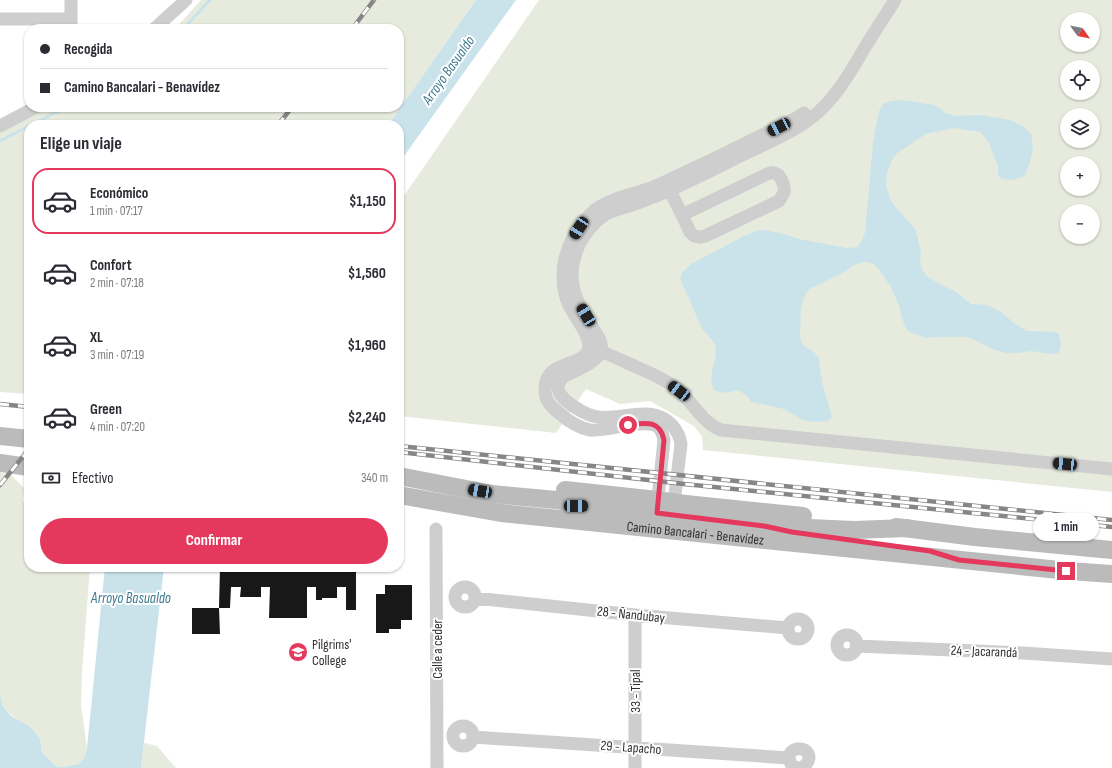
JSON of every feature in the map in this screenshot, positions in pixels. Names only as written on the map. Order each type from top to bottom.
[{"type":"main road","points":[[0,436],[24,438]]},
{"type":"main road","points":[[0,464],[24,466]]},
{"type":"main road","name":"Camino Bancalari - Benavídez","points":[[404,475],[474,481],[659,509],[686,504],[907,528],[975,537],[1112,550]]},
{"type":"main road","points":[[404,476],[492,494],[556,500],[588,506]]},
{"type":"main road","points":[[404,487],[526,505],[659,509],[800,533],[930,551],[959,560]]},
{"type":"main road","name":"Camino Bancalari - Benavídez","points":[[404,496],[501,513],[1069,571],[1112,574]]},
{"type":"main road","points":[[764,526],[854,530],[907,528]]},
{"type":"main road","points":[[1069,571],[1112,580]]},
{"type":"street","points":[[0,19],[71,24],[71,0]]},
{"type":"street","points":[[160,24],[186,0]]},
{"type":"street","points":[[659,509],[664,440],[660,429],[654,424],[649,423],[604,430],[586,429],[574,424],[552,407],[546,399],[544,392],[546,381],[552,372],[564,365],[582,358],[587,352],[595,349],[601,343],[579,304],[572,282],[574,260],[583,238],[596,221],[614,210],[632,205],[667,186],[788,133],[811,118],[823,108],[850,73],[895,0]]},
{"type":"street","points":[[0,126],[27,112]]},
{"type":"street","points":[[667,186],[690,232],[694,236],[699,237],[705,236],[779,201],[784,193],[784,188],[781,179],[777,174],[772,172],[682,215]]},
{"type":"street","points":[[595,349],[597,358],[591,363],[560,380],[558,392],[568,402],[582,411],[596,417],[605,418],[641,413],[658,416],[670,422],[676,429],[681,444],[659,509]]},
{"type":"street","points":[[595,349],[655,376],[673,386],[712,425],[721,430],[1112,469]]},
{"type":"street","points":[[574,424],[582,411]]},
{"type":"street","name":"Calle a ceder","points":[[436,530],[437,768]]},
{"type":"street","name":"28 - Ñandubay","points":[[475,598],[636,615],[788,628]]},
{"type":"street","name":"33 - Tipal","points":[[635,768],[636,615]]},
{"type":"street","name":"24 - Jacarandá","points":[[856,646],[1023,653],[1112,659]]},
{"type":"street","name":"29 - Lapacho","points":[[472,737],[635,748],[793,763]]},
{"type":"street","points":[[793,763],[790,755],[794,750],[800,749],[805,751],[808,756],[808,762],[800,768]]},
{"type":"shaded area","points":[[201,0],[476,0],[404,102],[404,24],[179,24]]},
{"type":"shaded area","points":[[539,0],[1112,0],[1112,492],[703,450],[702,436],[694,426],[650,401],[620,404],[586,389],[556,433],[404,417],[404,196]]},
{"type":"shaded area","points":[[35,112],[397,112],[392,120],[24,120],[24,394],[0,392],[0,130]]},
{"type":"shaded area","points":[[0,472],[12,476],[24,488],[24,572],[90,572],[81,705],[87,748],[84,758],[79,764],[62,767],[56,766],[42,752],[40,738],[28,726],[12,716],[3,706],[0,695]]},
{"type":"shaded area","points":[[144,743],[157,746],[176,768],[141,768]]},
{"type":"water","name":"Arroyo Basualdo","points":[[476,0],[516,0],[404,156],[404,120],[392,120],[397,112],[404,112],[404,102]]},
{"type":"water","points":[[902,100],[934,105],[939,107],[945,113],[955,116],[980,115],[1010,120],[1023,126],[1031,134],[1033,149],[1029,165],[1024,176],[1017,179],[1002,179],[998,175],[998,166],[988,141],[980,132],[954,128],[926,134],[896,154],[891,162],[887,174],[886,186],[893,204],[915,229],[921,251],[920,264],[923,271],[929,278],[956,292],[971,304],[987,305],[1001,312],[1014,323],[1027,331],[1054,332],[1059,334],[1061,344],[1059,353],[1053,354],[1030,351],[1006,353],[966,337],[926,338],[908,331],[904,324],[899,306],[891,287],[874,264],[865,262],[856,264],[839,275],[809,289],[804,297],[801,308],[800,337],[802,344],[815,353],[819,359],[822,382],[832,417],[827,421],[816,422],[802,420],[784,409],[751,402],[747,396],[738,390],[726,393],[715,391],[711,380],[716,350],[715,345],[703,330],[699,322],[680,279],[682,273],[691,264],[744,236],[759,230],[770,231],[799,239],[847,248],[857,247],[865,233],[873,143],[879,111],[883,104],[891,101]]},
{"type":"water","name":"Arroyo Basualdo","points":[[105,572],[163,572],[141,768],[0,768],[0,695],[3,706],[11,716],[29,726],[40,738],[42,752],[56,766],[62,767],[79,764],[84,758],[87,748]]},
{"type":"building","points":[[220,572],[356,572],[356,610],[346,610],[346,587],[337,587],[337,598],[322,598],[322,600],[316,600],[316,587],[307,587],[307,618],[269,618],[270,587],[261,587],[261,597],[240,597],[241,587],[231,587],[230,608],[219,608]]},
{"type":"building","points":[[385,585],[412,585],[412,620],[401,620],[401,629],[389,629],[389,633],[376,633],[376,594],[385,594]]},
{"type":"building","points":[[192,608],[219,608],[220,634],[192,634]]},
{"type":"waterway","points":[[188,24],[210,0]]},
{"type":"waterway","points":[[41,120],[56,112]]},
{"type":"waterway","points":[[0,141],[24,129]]},
{"type":"railway","points":[[356,24],[374,0]]},
{"type":"railway","points":[[282,120],[288,112]]},
{"type":"railway","points":[[0,404],[24,406]]},
{"type":"railway","points":[[404,447],[1112,520]]},
{"type":"railway","points":[[404,453],[684,484],[1112,527]]},
{"type":"railway","points":[[0,485],[24,455]]},
{"type":"place","name":"Pilgrims' College","points":[[298,652]]},
{"type":"route","points":[[628,425],[654,424],[658,426],[663,434],[664,440],[657,513],[764,526],[792,532],[930,551],[959,560],[1066,571]]}]
